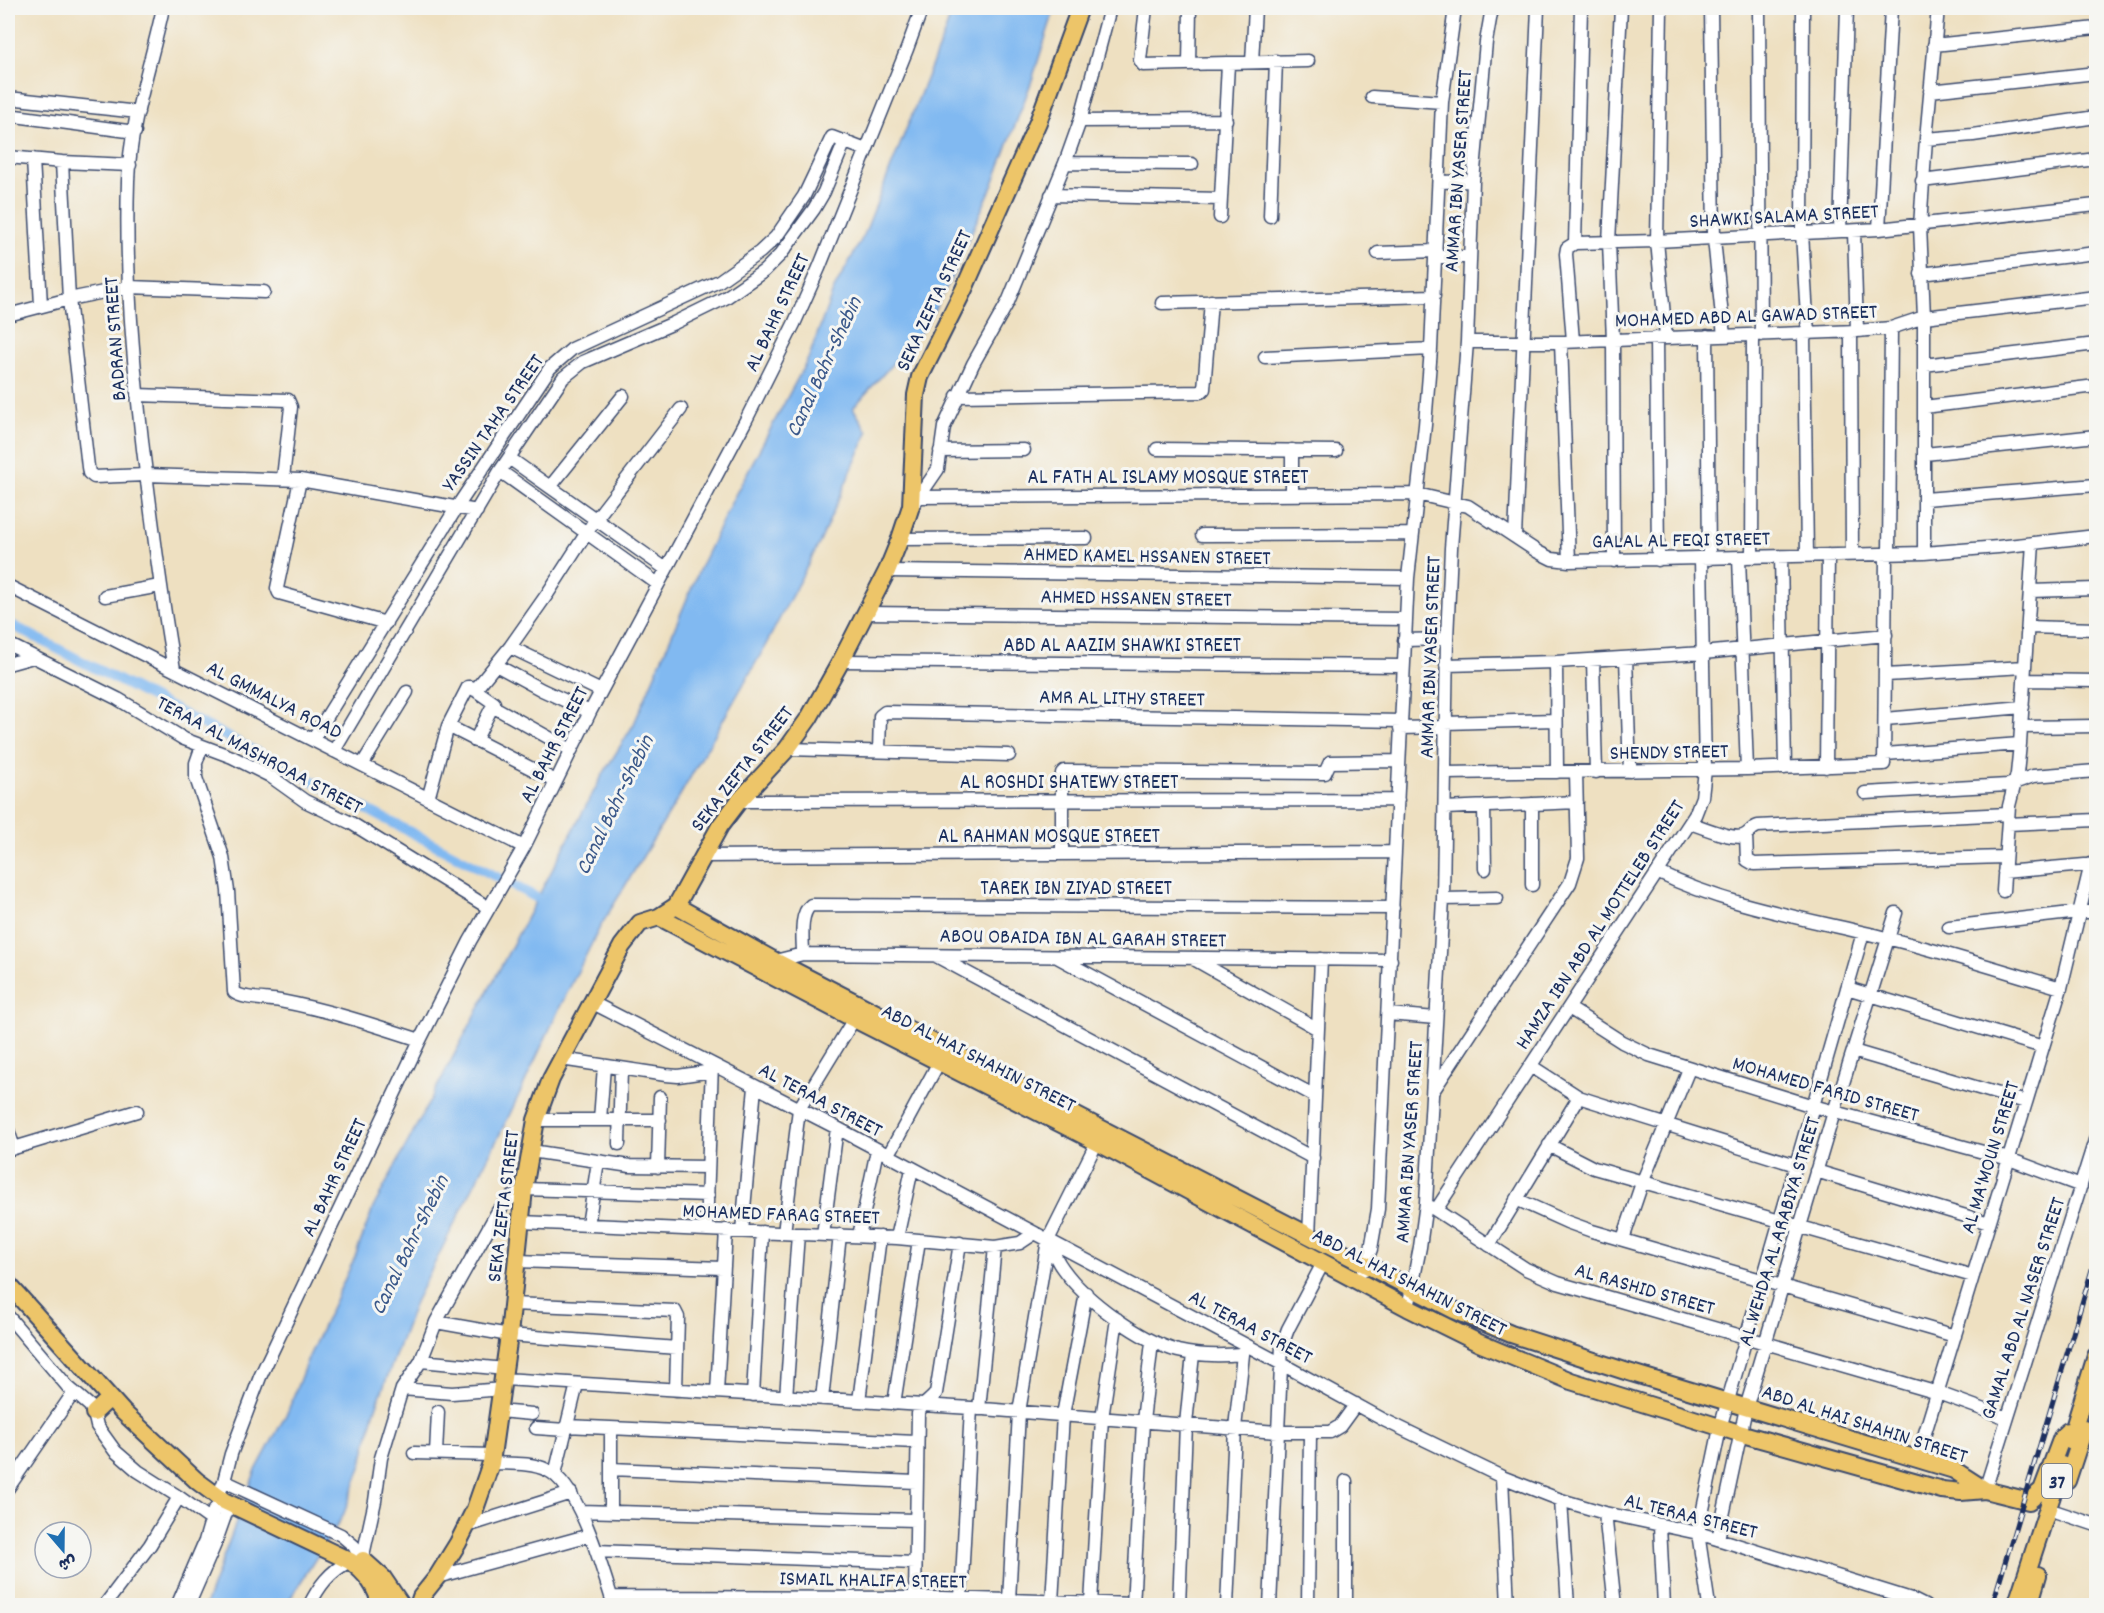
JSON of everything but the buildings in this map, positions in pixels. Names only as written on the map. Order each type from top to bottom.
[{"type":"main road","name":"SEKA ZEFTA STREET","points":[[416,1603],[437,1577],[467,1526],[492,1459],[504,1379],[524,1189],[536,1120],[551,1079],[591,1002],[631,933],[640,923],[676,906],[720,826],[787,749],[809,718],[887,571],[915,502],[916,395],[920,377],[964,289],[1029,143],[1052,88],[1080,8]]},
{"type":"main road","name":"ABD AL HAI SHAHIN STREET","points":[[676,906],[775,961],[1309,1237],[1408,1308],[1479,1343],[1571,1381],[1720,1428],[1942,1490],[1961,1492],[1985,1490]]},
{"type":"main road","name":"ABD AL HAI SHAHIN STREET","points":[[659,916],[854,1019],[1097,1142],[1323,1263],[1413,1289],[1454,1310],[1511,1334],[1727,1403],[1954,1470],[1985,1490]]},
{"type":"main road","points":[[8,1284],[101,1406],[197,1480],[383,1578],[402,1605]]},
{"type":"main road","name":"37","points":[[2016,1605],[2097,1356]]},
{"type":"main road","name":"37","points":[[2029,1605],[2097,1390]]},
{"type":"main road","points":[[1985,1490],[2029,1501],[2035,1497],[2042,1490],[2062,1437],[2067,1431],[2072,1431]]},
{"type":"main road","points":[[344,1557],[358,1568],[373,1585],[381,1605]]},
{"type":"street","name":"BADRAN STREET","points":[[163,8],[141,92],[128,180],[129,287],[146,475],[160,586],[174,669]]},
{"type":"street","name":"AL BAHR STREET","points":[[225,1496],[231,1454],[260,1377],[420,1040],[489,908],[524,847],[590,712],[746,420],[794,324],[908,49],[922,8]]},
{"type":"street","points":[[915,502],[938,469],[944,428],[957,396],[1008,302],[1065,163],[1080,121],[1110,8]]},
{"type":"street","points":[[1146,8],[1140,62],[1143,65],[1308,61]]},
{"type":"street","points":[[1189,64],[1190,8]]},
{"type":"street","points":[[1252,62],[1255,8]]},
{"type":"street","name":"AMMAR IBN YASER STREET","points":[[1362,1273],[1374,1238],[1378,1209],[1405,619],[1411,534],[1431,349],[1442,102],[1455,8]]},
{"type":"street","name":"AMMAR IBN YASER STREET","points":[[1408,1308],[1431,1207],[1433,1092],[1443,899],[1447,639],[1467,342],[1473,181],[1486,42],[1492,8]]},
{"type":"street","points":[[1515,537],[1538,8]]},
{"type":"street","points":[[1569,561],[1566,254],[1567,248],[1575,243],[1581,8]]},
{"type":"street","points":[[1614,561],[1613,340],[1609,242],[1621,8]]},
{"type":"street","points":[[1658,560],[1661,338],[1657,241],[1661,8]]},
{"type":"street","points":[[1711,8],[1714,238],[1724,336]]},
{"type":"street","points":[[1752,557],[1759,236],[1760,8]]},
{"type":"street","points":[[1803,8],[1802,233],[1806,334],[1807,556]]},
{"type":"street","points":[[1840,231],[1848,8]]},
{"type":"street","points":[[1879,229],[1891,8]]},
{"type":"street","points":[[1924,552],[1924,317],[1920,226],[1938,8]]},
{"type":"street","points":[[1934,45],[2097,28]]},
{"type":"street","points":[[1270,216],[1276,61]]},
{"type":"street","points":[[1220,217],[1228,64]]},
{"type":"street","points":[[1930,91],[2097,73]]},
{"type":"street","points":[[1372,97],[1442,102]]},
{"type":"street","points":[[8,98],[138,112]]},
{"type":"street","points":[[8,116],[135,132]]},
{"type":"street","points":[[1926,139],[1973,135],[2097,117]]},
{"type":"street","points":[[1080,121],[1226,120]]},
{"type":"street","name":"YASSIN TAHA STREET","points":[[830,139],[840,139],[824,192],[781,254],[764,271],[725,298],[674,323],[583,362],[563,378],[500,471],[431,587],[324,745],[386,623],[413,578],[540,381],[555,363],[580,345],[719,281],[760,252],[776,237],[794,211],[811,182],[830,139]]},
{"type":"street","points":[[840,139],[866,150]]},
{"type":"street","points":[[8,157],[130,165]]},
{"type":"street","points":[[33,159],[41,305]]},
{"type":"street","points":[[1922,181],[2097,159]]},
{"type":"street","points":[[62,162],[69,299],[89,473],[98,479],[146,475],[284,478],[477,511]]},
{"type":"street","points":[[1065,163],[1192,164]]},
{"type":"street","points":[[1439,182],[1473,181]]},
{"type":"street","points":[[1051,195],[1221,199]]},
{"type":"street","name":"SHAWKI SALAMA STREET","points":[[1575,243],[1854,231],[1920,226],[2097,205]]},
{"type":"street","points":[[1852,555],[1854,231]]},
{"type":"street","points":[[1378,253],[1470,257]]},
{"type":"street","points":[[1922,274],[2097,253]]},
{"type":"street","points":[[8,315],[41,305],[129,287],[264,292]]},
{"type":"street","points":[[1162,303],[1434,296]]},
{"type":"street","name":"MOHAMED ABD AL GAWAD STREET","points":[[1467,342],[1854,332],[1891,328],[1924,317],[2097,297]]},
{"type":"street","points":[[957,396],[1201,392],[1211,301]]},
{"type":"street","points":[[1891,328],[1885,754],[2020,744]]},
{"type":"street","name":"HAMZA IBN ABD AL MOTTELEB STREET","points":[[1431,1207],[1531,1066],[1659,873],[1690,823],[1702,797],[1705,770],[1703,653],[1707,336]]},
{"type":"street","points":[[1924,365],[2097,344]]},
{"type":"street","points":[[1265,357],[1431,349]]},
{"type":"street","points":[[1924,407],[2097,386]]},
{"type":"street","points":[[137,395],[288,400],[291,407],[284,478]]},
{"type":"street","points":[[550,487],[622,396]]},
{"type":"street","points":[[475,690],[510,647],[591,526],[681,410]]},
{"type":"street","points":[[1924,454],[2097,436]]},
{"type":"street","points":[[1156,449],[1336,451]]},
{"type":"street","points":[[940,451],[1024,450]]},
{"type":"street","points":[[1292,495],[1293,450]]},
{"type":"street","points":[[509,458],[550,487],[658,584]]},
{"type":"street","points":[[500,471],[666,570]]},
{"type":"street","points":[[300,480],[277,588],[279,593],[386,623]]},
{"type":"street","points":[[1925,499],[2097,484]]},
{"type":"street","name":"AL FATH AL ISLAMY MOSQUE STREET","points":[[915,502],[1417,494],[1455,503]]},
{"type":"street","name":"GALAL AL FEQI STREET","points":[[1455,503],[1468,506],[1552,559],[1569,561],[1888,554],[2097,536]]},
{"type":"street","points":[[1202,535],[1411,534]]},
{"type":"street","points":[[900,539],[1086,538]]},
{"type":"street","points":[[2003,891],[2008,819],[2022,726],[2033,543]]},
{"type":"street","points":[[1826,767],[1828,555]]},
{"type":"street","points":[[1781,557],[1785,768]]},
{"type":"street","points":[[1739,558],[1747,769]]},
{"type":"street","name":"AHMED KAMEL HSSANEN STREET","points":[[887,571],[1408,578]]},
{"type":"street","points":[[413,578],[431,587]]},
{"type":"street","name":"AL GMMALYA ROAD","points":[[8,586],[524,847]]},
{"type":"street","points":[[105,596],[160,586]]},
{"type":"street","points":[[2030,591],[2097,589]]},
{"type":"street","name":"AHMED HSSANEN STREET","points":[[866,613],[1405,619]]},
{"type":"street","points":[[2028,627],[2097,628]]},
{"type":"street","points":[[1446,665],[1556,662],[1703,653],[1886,635]]},
{"type":"street","points":[[1404,640],[1447,639]]},
{"type":"street","name":"TERAA AL MASHROAA STREET","points":[[8,644],[118,699],[184,739],[232,757],[270,776],[305,801],[351,823],[489,908]]},
{"type":"street","points":[[510,647],[601,691]]},
{"type":"street","points":[[8,664],[33,657]]},
{"type":"street","points":[[1626,658],[1630,771]]},
{"type":"street","points":[[1593,660],[1596,772]]},
{"type":"street","name":"ABD AL AAZIM SHAWKI STREET","points":[[841,661],[1403,666]]},
{"type":"street","points":[[1556,662],[1557,772]]},
{"type":"street","points":[[496,665],[590,712]]},
{"type":"street","points":[[1886,675],[2025,674],[2097,681]]},
{"type":"street","points":[[428,799],[448,726],[466,690],[471,687],[491,701],[494,707],[571,750]]},
{"type":"street","points":[[362,765],[407,692]]},
{"type":"street","points":[[475,741],[494,707]]},
{"type":"street","points":[[1885,719],[2023,708]]},
{"type":"street","name":"AMR AL LITHY STREET","points":[[879,752],[880,716],[885,712],[1401,725]]},
{"type":"street","points":[[1401,725],[1556,720]]},
{"type":"street","points":[[448,726],[556,781]]},
{"type":"street","points":[[2022,726],[2097,726]]},
{"type":"street","points":[[202,746],[196,764],[196,778],[225,864],[234,992],[241,996],[270,999],[324,1010],[420,1040]]},
{"type":"street","points":[[787,749],[1009,755]]},
{"type":"street","name":"SHENDY STREET","points":[[1445,773],[1882,765],[1885,763],[1885,754]]},
{"type":"street","points":[[1062,854],[1062,773],[1064,771],[1325,773],[1330,762],[1399,761]]},
{"type":"street","points":[[1865,793],[2008,786],[2033,776],[2097,771]]},
{"type":"street","points":[[1433,1092],[1570,883],[1578,858],[1576,772]]},
{"type":"street","name":"AL ROSHDI SHATEWY STREET","points":[[740,801],[1398,800]]},
{"type":"street","points":[[1445,808],[1578,801]]},
{"type":"street","points":[[1532,804],[1532,885]]},
{"type":"street","points":[[1484,806],[1485,869]]},
{"type":"street","points":[[2005,856],[1754,864],[1747,860],[1746,835],[1751,828],[1758,826],[2008,819],[2097,820]]},
{"type":"street","points":[[1690,823],[1732,836],[1746,835]]},
{"type":"street","name":"AL RAHMAN MOSQUE STREET","points":[[704,856],[1395,852]]},
{"type":"street","points":[[2004,872],[2094,864]]},
{"type":"street","name":"AL MA'MOUN STREET","points":[[1917,1459],[2061,988],[2079,912],[2094,864]]},
{"type":"street","points":[[1659,873],[1731,901],[1888,938],[2061,988]]},
{"type":"street","points":[[1443,899],[1497,898]]},
{"type":"street","name":"TAREK IBN ZIYAD STREET","points":[[803,954],[805,909],[811,904],[1393,908]]},
{"type":"street","points":[[1949,927],[2079,912],[2097,912]]},
{"type":"street","name":"AL WEHDA AL ARABIYA STREET","points":[[1718,1539],[1739,1433],[1764,1343],[1896,913]]},
{"type":"street","name":"AL WEHDA AL ARABIYA STREET","points":[[1698,1533],[1720,1428],[1863,933]]},
{"type":"street","name":"ABOU OBAIDA IBN AL GARAH STREET","points":[[775,961],[803,954],[1390,960]]},
{"type":"street","points":[[933,955],[1313,1158]]},
{"type":"street","points":[[1056,956],[1315,1096]]},
{"type":"street","points":[[1191,957],[1318,1029]]},
{"type":"street","points":[[1309,1237],[1321,959]]},
{"type":"street","points":[[1847,988],[2043,1047]]},
{"type":"street","name":"AL TERAA STREET","points":[[591,1002],[712,1068],[755,1086],[1035,1233],[1243,1349],[1280,1363],[1384,1420],[1502,1477],[1605,1514],[1698,1533],[1925,1605]]},
{"type":"street","name":"MOHAMED FARID STREET","points":[[1569,1008],[1635,1049],[1689,1069],[1834,1112],[2009,1159],[2081,1186]]},
{"type":"street","points":[[1388,1014],[1436,1018]]},
{"type":"street","points":[[784,1233],[799,1109],[854,1019]]},
{"type":"street","points":[[1853,1051],[2026,1102]]},
{"type":"street","points":[[561,1059],[678,1076],[712,1068],[706,1230]]},
{"type":"street","points":[[859,1236],[882,1153],[939,1062]]},
{"type":"street","points":[[600,1120],[604,1066]]},
{"type":"street","points":[[1531,1066],[1579,1097],[1796,1165]]},
{"type":"street","points":[[620,1144],[621,1069]]},
{"type":"street","points":[[1623,1239],[1642,1183],[1689,1069]]},
{"type":"street","points":[[742,1231],[755,1086]]},
{"type":"street","points":[[658,1167],[660,1097]]},
{"type":"street","points":[[1489,1245],[1579,1097]]},
{"type":"street","points":[[8,1130],[10,1149],[137,1111]]},
{"type":"street","points":[[536,1120],[660,1120]]},
{"type":"street","points":[[823,1235],[837,1128]]},
{"type":"street","name":"GAMAL ABD AL NASER STREET","points":[[1985,1490],[2097,1137]]},
{"type":"street","points":[[1009,1600],[1019,1412],[1048,1240],[1097,1142]]},
{"type":"street","points":[[1549,1145],[1594,1168],[1642,1183],[1973,1276]]},
{"type":"street","points":[[531,1151],[598,1162],[658,1167],[708,1167]]},
{"type":"street","points":[[588,1225],[598,1162]]},
{"type":"street","points":[[897,1238],[912,1169]]},
{"type":"street","points":[[1816,1171],[1989,1223]]},
{"type":"street","points":[[309,1605],[324,1580],[340,1566],[375,1501],[381,1458],[402,1389],[421,1361],[436,1322],[457,1280],[498,1211],[524,1189],[708,1195]]},
{"type":"street","points":[[1516,1199],[1567,1222],[1955,1336]]},
{"type":"street","name":"AL RASHID STREET","points":[[1431,1207],[1527,1269],[1558,1283],[1938,1393],[2007,1418]]},
{"type":"street","name":"MOHAMED FARAG STREET","points":[[521,1222],[880,1237],[995,1247],[1020,1243],[1035,1233]]},
{"type":"street","points":[[717,1392],[726,1230]]},
{"type":"street","points":[[753,1395],[762,1232]]},
{"type":"street","points":[[786,1397],[798,1234]]},
{"type":"street","points":[[822,1399],[840,1235]]},
{"type":"street","points":[[859,1401],[880,1237]]},
{"type":"street","points":[[894,1404],[919,1240]]},
{"type":"street","points":[[1048,1240],[1062,1269],[1086,1293],[1117,1319],[1152,1342],[1193,1354],[1243,1349],[1235,1428],[1227,1605]]},
{"type":"street","points":[[915,1598],[918,1414],[936,1393],[960,1243]]},
{"type":"street","points":[[961,1599],[975,1409],[995,1247]]},
{"type":"street","points":[[517,1261],[723,1268]]},
{"type":"street","points":[[1270,1605],[1282,1345],[1323,1263]]},
{"type":"street","points":[[1044,1603],[1063,1415],[1086,1293]]},
{"type":"street","points":[[512,1304],[675,1311],[678,1317],[676,1390]]},
{"type":"street","points":[[8,1316],[74,1392],[84,1401],[101,1406],[97,1426],[125,1462],[211,1520]]},
{"type":"street","points":[[1086,1604],[1102,1418],[1117,1319]]},
{"type":"street","points":[[436,1322],[509,1335],[677,1348]]},
{"type":"street","points":[[1133,1605],[1143,1421],[1152,1342]]},
{"type":"street","points":[[1179,1605],[1186,1424],[1193,1354]]},
{"type":"street","points":[[421,1361],[504,1379],[859,1401],[1277,1432],[1330,1432],[1340,1426],[1356,1404]]},
{"type":"street","points":[[402,1389],[452,1393],[504,1379]]},
{"type":"street","points":[[555,1474],[577,1383]]},
{"type":"street","points":[[8,1488],[74,1392]]},
{"type":"street","points":[[499,1411],[532,1414]]},
{"type":"street","points":[[436,1453],[438,1412]]},
{"type":"street","points":[[536,1428],[916,1442]]},
{"type":"street","points":[[611,1429],[611,1512]]},
{"type":"street","points":[[1308,1605],[1310,1433]]},
{"type":"street","points":[[414,1453],[492,1459],[538,1467],[555,1474],[571,1493],[580,1511],[613,1601]]},
{"type":"street","points":[[612,1469],[916,1482]]},
{"type":"street","points":[[1502,1477],[1508,1605]]},
{"type":"street","points":[[1346,1481],[1346,1605]]},
{"type":"street","points":[[177,1605],[201,1550],[214,1510],[225,1496],[237,1487],[341,1535],[354,1546],[344,1557]]},
{"type":"street","points":[[467,1526],[571,1493]]},
{"type":"street","points":[[188,1605],[226,1513],[225,1496]]},
{"type":"street","points":[[104,1605],[150,1545],[179,1497]]},
{"type":"street","points":[[1561,1500],[1568,1605]]},
{"type":"street","points":[[580,1511],[915,1520]]},
{"type":"street","points":[[2057,1512],[2097,1525]]},
{"type":"street","points":[[1605,1514],[1615,1605]]},
{"type":"street","points":[[1660,1526],[1664,1605]]},
{"type":"street","points":[[1698,1533],[1709,1605]]},
{"type":"street","points":[[437,1577],[590,1535]]},
{"type":"street","points":[[596,1551],[915,1563]]},
{"type":"street","name":"ISMAIL KHALIFA STREET","points":[[613,1601],[897,1602],[915,1598],[942,1602],[961,1599],[991,1603],[1009,1600],[1133,1605]]},
{"type":"water","name":"Canal Bahr-Shebin","points":[[953,8],[1055,8],[1031,83],[993,184],[950,281],[925,327],[853,408],[868,432],[820,542],[762,652],[679,797],[600,927],[509,1116],[415,1302],[374,1413],[361,1467],[343,1516],[286,1605],[205,1606],[255,1472],[288,1411],[306,1363],[355,1257],[373,1208],[603,774],[634,724],[700,568],[733,499],[809,357],[833,291],[864,235]]},
{"type":"waterway","points":[[8,623],[549,904]]},
{"type":"railway","points":[[1992,1606],[2096,1256]]}]
